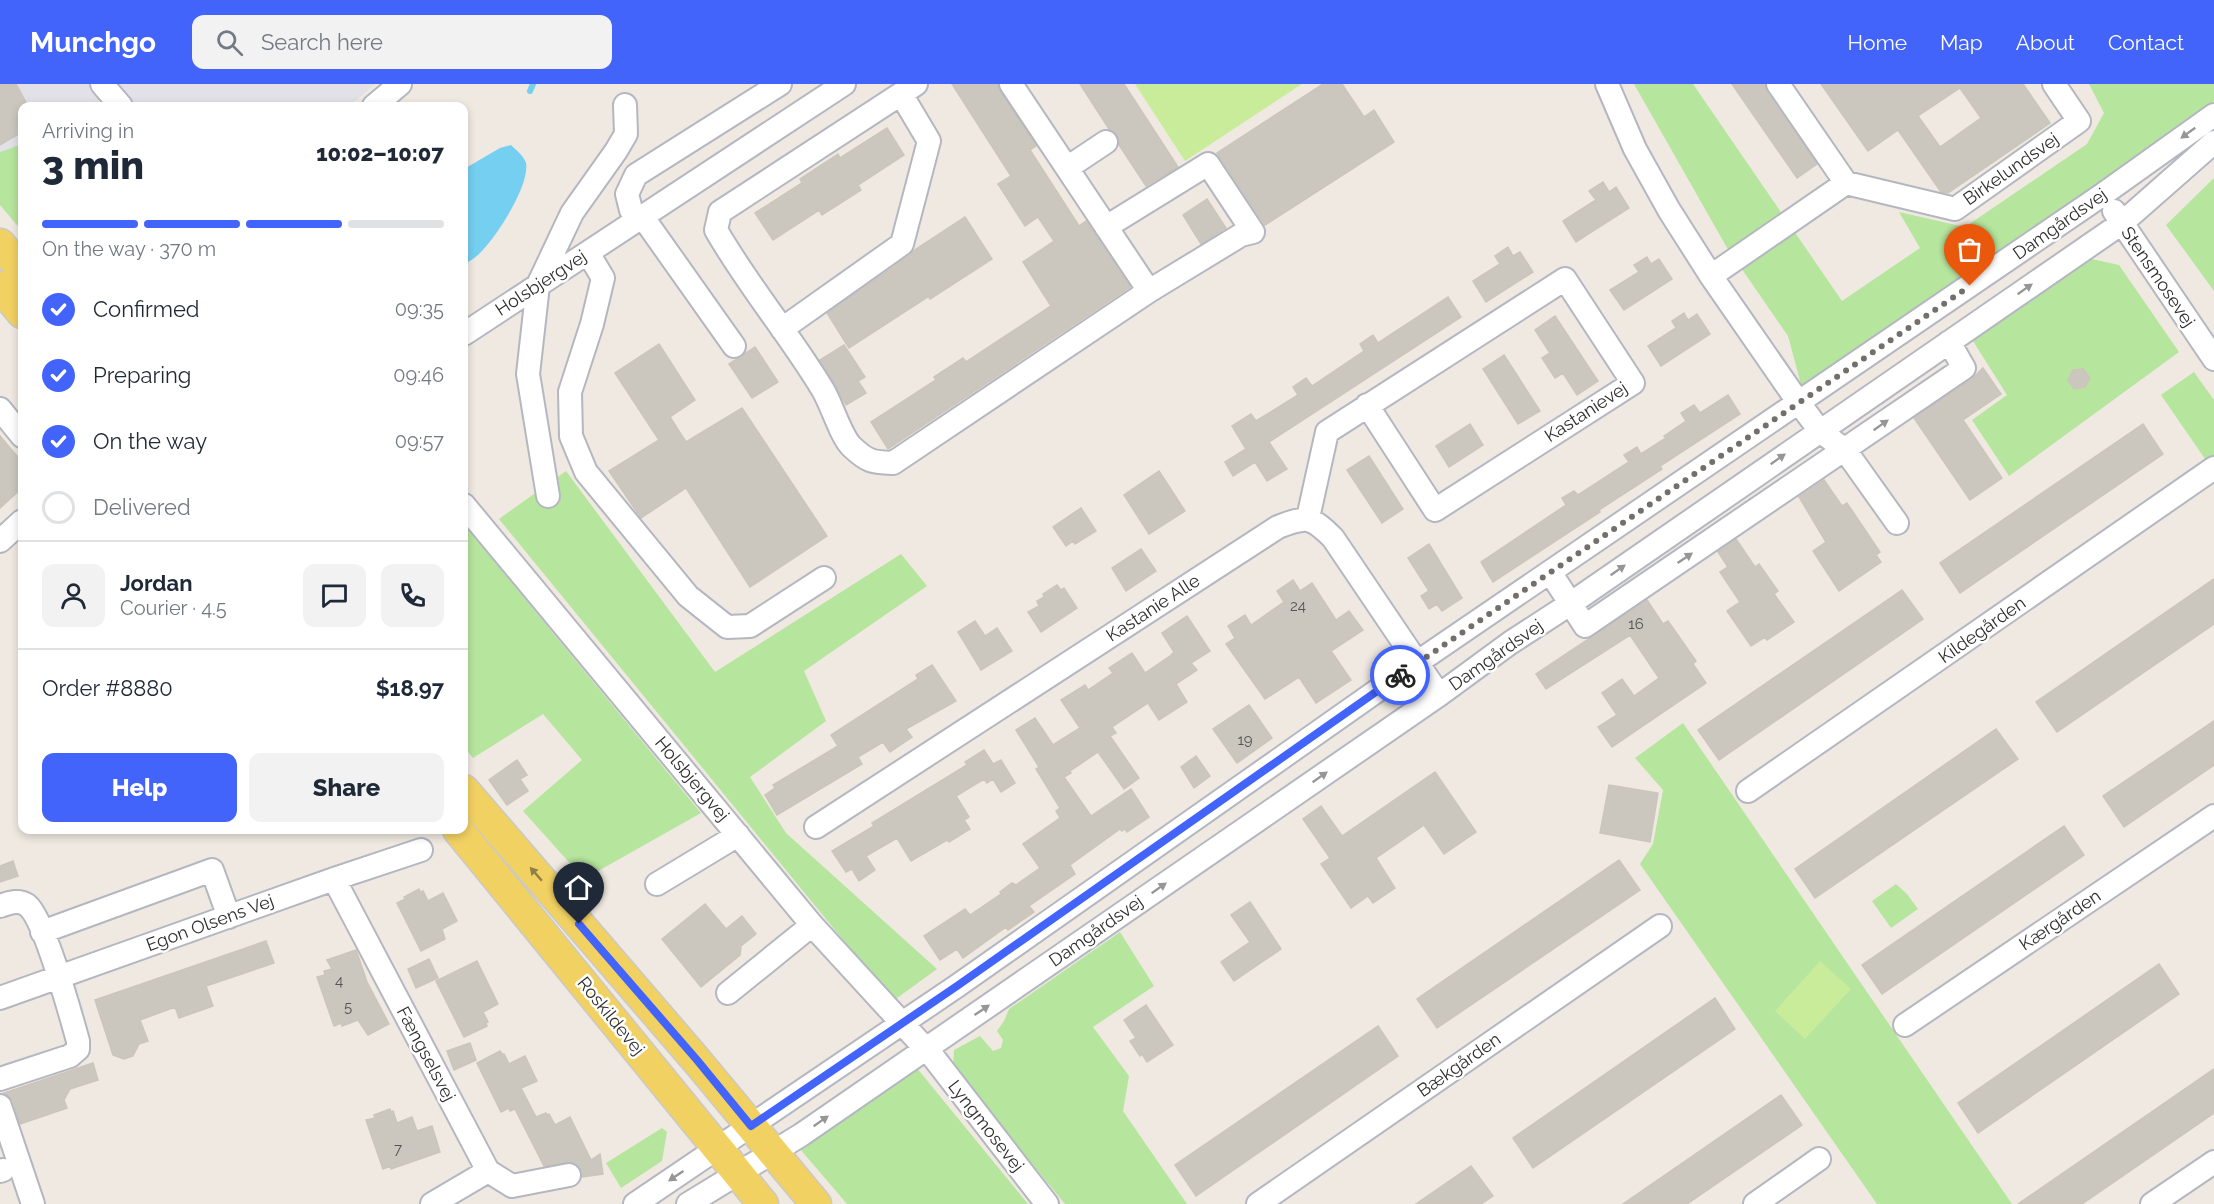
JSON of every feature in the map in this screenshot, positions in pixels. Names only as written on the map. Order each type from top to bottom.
[{"type":"main road","points":[[0,287],[18,308]]},
{"type":"main road","name":"Roskildevej","points":[[468,795],[697,1060],[753,1164],[763,1204]]},
{"type":"main road","name":"Roskildevej","points":[[461,834],[578,975],[627,1011],[736,1136],[753,1164],[816,1204]]},
{"type":"main road","points":[[753,1164],[790,1204]]},
{"type":"street","points":[[102,84],[118,102]]},
{"type":"street","points":[[379,102],[400,84]]},
{"type":"street","points":[[734,346],[640,218],[631,210],[627,194],[636,175],[780,84]]},
{"type":"street","name":"Holsbjergvej","points":[[468,331],[844,84]]},
{"type":"street","points":[[1011,84],[1149,291]]},
{"type":"street","points":[[1607,84],[1635,149],[1712,276],[1799,403],[1820,430],[1845,450],[1897,523]]},
{"type":"street","points":[[1712,276],[1846,183],[1778,84]]},
{"type":"street","name":"Birkelundsvej","points":[[1846,183],[1955,209],[2079,121],[2054,84]]},
{"type":"street","points":[[782,329],[902,244],[929,141],[909,89],[720,212],[716,230],[731,256],[824,392],[850,446],[870,462],[893,463],[1149,291],[1241,235],[1253,232],[1208,164],[1106,227]]},
{"type":"street","points":[[548,496],[528,374],[538,285],[572,213],[626,134],[625,105]]},
{"type":"street","name":"Damgårdsvej","points":[[635,1204],[902,1023],[1418,663],[2102,195],[2214,115]]},
{"type":"street","points":[[1067,168],[1106,142]]},
{"type":"street","name":"Damgårdsvej","points":[[688,1204],[801,1135],[1439,695],[1510,643],[2122,223],[2214,142]]},
{"type":"street","name":"Stensmosevej","points":[[2102,195],[2214,359]]},
{"type":"street","points":[[588,253],[603,278],[592,324],[570,392],[571,436],[586,472],[688,596],[728,627],[750,626],[824,578]]},
{"type":"street","name":"Kastanievej","points":[[1308,518],[1327,432],[1367,405],[1565,279],[1633,383],[1435,510],[1367,405]]},
{"type":"street","points":[[1550,572],[1585,626],[1964,368],[1949,342]]},
{"type":"street","points":[[0,409],[18,431]]},
{"type":"street","name":"Kildegården","points":[[1749,791],[2214,468]]},
{"type":"street","name":"Holsbjergvej","points":[[468,511],[812,925],[925,1049]]},
{"type":"street","points":[[1308,518],[1333,538],[1439,695]]},
{"type":"street","name":"Kastanie Alle","points":[[816,827],[1278,527],[1308,518]]},
{"type":"street","points":[[0,541],[18,525]]},
{"type":"street","name":"Kærgården","points":[[1905,1025],[2214,816]]},
{"type":"street","points":[[657,884],[738,835]]},
{"type":"street","name":"Egon Olsens Vej","points":[[0,998],[421,850]]},
{"type":"street","points":[[42,932],[212,870],[229,917]]},
{"type":"street","name":"Fængselsvej","points":[[334,879],[488,1171]]},
{"type":"street","points":[[0,906],[13,902],[25,904],[35,914],[59,978],[78,1041],[78,1049],[70,1056],[0,1079]]},
{"type":"street","points":[[728,993],[812,925]]},
{"type":"street","name":"Bækgården","points":[[1258,1204],[1660,926]]},
{"type":"street","name":"Lyngmosevej","points":[[925,1049],[1047,1204]]},
{"type":"street","points":[[0,1106],[33,1204]]},
{"type":"street","points":[[1755,1204],[1820,1159]]},
{"type":"street","points":[[2152,1204],[2214,1162]]},
{"type":"street","points":[[432,1204],[488,1171],[512,1185],[569,1175]]},
{"type":"shaded area","points":[[0,84],[375,84],[355,102],[18,102],[18,146],[0,152]]},
{"type":"green space","points":[[1135,84],[1302,84],[1185,161]]},
{"type":"green space","points":[[1634,84],[1693,84],[1842,301],[1920,248],[1899,212],[1965,227],[2087,144],[2104,113],[2089,84],[2214,84],[2214,101],[2187,124],[1802,388],[1788,336],[1726,246]]},
{"type":"green space","points":[[18,145],[18,226],[0,205],[0,152]]},
{"type":"green space","points":[[2214,178],[2214,291],[2166,225]]},
{"type":"green space","points":[[2092,259],[2119,265],[2179,352],[2009,476],[1972,420],[2007,395],[1973,341]]},
{"type":"green space","points":[[2194,372],[2214,400],[2214,472],[2161,395]]},
{"type":"green space","points":[[566,471],[715,672],[901,554],[927,586],[804,671],[826,721],[750,777],[786,833],[937,969],[893,1001],[499,519]]},
{"type":"green space","points":[[468,530],[701,813],[584,879],[523,811],[582,760],[543,714],[473,758],[468,752]]},
{"type":"green space","points":[[1683,723],[2012,1204],[1877,1204],[1640,864],[1653,844],[1663,790],[1635,758]]},
{"type":"green space","points":[[1896,884],[1918,909],[1891,928],[1872,901]]},
{"type":"green space","points":[[1120,932],[1154,986],[1093,1027],[1129,1076],[1123,1111],[1187,1204],[1065,1204],[953,1067],[954,1050],[980,1036],[993,1051],[1001,1048],[1003,1040],[997,1031],[1009,1009]]},
{"type":"green space","points":[[1820,961],[1851,989],[1805,1039],[1775,1011]]},
{"type":"green space","points":[[916,1067],[1028,1204],[847,1204],[800,1149]]},
{"type":"green space","points":[[662,1128],[667,1132],[662,1161],[621,1188],[606,1163]]},
{"type":"water","points":[[511,145],[522,156],[526,163],[523,185],[494,237],[479,254],[468,262],[468,167],[500,148]]},
{"type":"building","points":[[0,84],[16,84],[26,102],[18,102],[18,134],[0,145]]},
{"type":"building","points":[[952,84],[998,84],[1000,91],[1036,146],[1030,150],[1079,226],[1086,221],[1130,287],[888,449],[871,422],[936,380],[934,377],[963,358],[966,362],[1051,306],[1023,262],[1054,241],[1038,217],[1025,226],[998,184],[1011,176]]},
{"type":"building","points":[[1080,84],[1124,84],[1178,167],[1146,186],[1119,145],[1117,135],[1109,129]]},
{"type":"building","points":[[1323,84],[1342,84],[1364,117],[1374,110],[1394,142],[1265,225],[1217,153]]},
{"type":"building","points":[[1732,84],[1765,84],[1767,92],[1817,164],[1797,178]]},
{"type":"building","points":[[1821,84],[2023,84],[2050,123],[1948,193],[1941,192],[1898,130],[1868,151]],"holes":[[[1960,88],[1981,118],[1940,147],[1918,116]]]},
{"type":"building","points":[[887,128],[904,155],[858,185],[861,190],[822,215],[819,210],[773,240],[755,213],[802,183],[800,179],[838,154],[840,158]]},
{"type":"building","points":[[1603,182],[1609,192],[1616,187],[1629,208],[1576,242],[1563,221],[1596,200],[1589,191]]},
{"type":"building","points":[[1207,199],[1226,228],[1201,244],[1183,215]]},
{"type":"building","points":[[965,217],[992,259],[930,299],[929,296],[849,348],[827,313]]},
{"type":"building","points":[[1508,247],[1513,256],[1520,252],[1533,272],[1486,302],[1473,281],[1500,264],[1495,256]]},
{"type":"building","points":[[1647,257],[1651,264],[1659,259],[1672,279],[1624,310],[1610,290],[1639,272],[1634,265]]},
{"type":"building","points":[[1448,297],[1461,317],[1269,442],[1287,469],[1267,481],[1255,462],[1233,476],[1225,462],[1246,449],[1232,426],[1251,414],[1256,421],[1298,395],[1293,387],[1306,378],[1312,386],[1364,351],[1360,344],[1373,335],[1378,343]]},
{"type":"building","points":[[1684,313],[1688,320],[1697,314],[1710,334],[1661,366],[1648,346],[1676,328],[1672,321]]},
{"type":"building","points":[[1555,316],[1598,381],[1577,395],[1563,373],[1555,378],[1542,358],[1550,353],[1535,330]]},
{"type":"building","points":[[659,344],[695,400],[670,417],[686,442],[742,408],[827,536],[750,587],[686,488],[641,518],[609,471],[659,440],[615,373]]},
{"type":"building","points":[[844,345],[865,377],[858,381],[866,393],[846,405],[820,360]]},
{"type":"building","points":[[755,347],[778,382],[752,398],[729,364]]},
{"type":"building","points":[[1504,355],[1540,411],[1518,424],[1483,369]]},
{"type":"building","points":[[1983,368],[2001,394],[1963,420],[2002,478],[1970,500],[1914,418],[1972,379]]},
{"type":"building","points":[[2083,369],[2090,378],[2085,387],[2074,389],[2068,380],[2073,370]]},
{"type":"building","points":[[1728,395],[1740,414],[1660,466],[1662,469],[1599,510],[1600,512],[1493,582],[1481,562],[1566,505],[1562,498],[1574,491],[1578,495],[1629,462],[1624,455],[1637,447],[1641,454],[1666,438],[1664,436],[1686,421],[1681,413],[1694,405],[1700,413]]},
{"type":"building","points":[[1470,424],[1483,445],[1449,467],[1436,446]]},
{"type":"building","points":[[2143,424],[2163,454],[1960,593],[1940,563]]},
{"type":"building","points":[[0,436],[18,457],[18,492],[0,508]]},
{"type":"building","points":[[1369,456],[1403,509],[1382,523],[1347,470]]},
{"type":"building","points":[[1159,471],[1185,511],[1149,534],[1124,495]]},
{"type":"building","points":[[1824,480],[1842,506],[1847,503],[1880,552],[1876,555],[1881,562],[1839,591],[1813,551],[1826,542],[1799,497]]},
{"type":"building","points":[[1081,508],[1096,531],[1075,544],[1073,541],[1066,546],[1053,527]]},
{"type":"building","points":[[1736,539],[1755,567],[1759,564],[1778,591],[1774,594],[1794,622],[1767,640],[1765,637],[1751,646],[1727,611],[1740,602],[1720,572],[1728,567],[1718,552]]},
{"type":"building","points":[[1429,544],[1462,598],[1442,611],[1437,604],[1429,609],[1421,596],[1429,591],[1408,558]]},
{"type":"building","points":[[1141,549],[1156,571],[1126,591],[1112,568]]},
{"type":"building","points":[[2214,579],[2214,624],[2057,732],[2036,702]]},
{"type":"building","points":[[1293,580],[1300,591],[1312,583],[1336,620],[1349,611],[1363,630],[1331,651],[1351,680],[1316,703],[1299,677],[1265,699],[1226,644],[1235,638],[1228,626],[1245,615],[1251,625],[1284,602],[1277,591]]},
{"type":"building","points":[[1057,585],[1061,590],[1064,588],[1077,608],[1041,632],[1028,612],[1039,606],[1037,601],[1044,597],[1043,594]]},
{"type":"building","points":[[1902,590],[1923,619],[1719,760],[1698,730]]},
{"type":"building","points":[[1647,600],[1663,624],[1668,621],[1696,661],[1693,664],[1706,683],[1612,747],[1598,727],[1617,715],[1602,693],[1622,679],[1634,696],[1659,678],[1630,635],[1546,689],[1536,674]]},
{"type":"building","points":[[1187,616],[1210,651],[1191,663],[1197,670],[1176,684],[1187,702],[1159,720],[1148,703],[1112,727],[1116,733],[1110,736],[1139,778],[1124,789],[1098,752],[1064,777],[1091,816],[1131,789],[1149,817],[1127,832],[1125,829],[1122,831],[1120,829],[1070,865],[1075,874],[1029,906],[1034,912],[1008,930],[1006,927],[963,958],[957,949],[940,960],[924,936],[965,909],[970,915],[1001,894],[1000,892],[1012,883],[1016,885],[1040,868],[1023,844],[1060,818],[1056,811],[1060,808],[1036,769],[1039,767],[1016,730],[1035,718],[1053,745],[1080,728],[1061,700],[1085,685],[1088,690],[1113,673],[1109,668],[1132,653],[1145,673],[1174,652],[1162,633]]},
{"type":"building","points":[[975,621],[985,636],[997,628],[1012,651],[981,670],[958,632]]},
{"type":"building","points":[[932,665],[956,701],[906,729],[912,737],[890,752],[883,742],[858,757],[862,764],[777,815],[765,795],[775,788],[773,785],[838,746],[831,735],[918,679],[916,675]]},
{"type":"building","points":[[1249,705],[1272,738],[1237,763],[1213,729]]},
{"type":"building","points":[[2214,721],[2214,765],[2124,827],[2103,796]]},
{"type":"building","points":[[1996,729],[2018,759],[1815,898],[1795,869]]},
{"type":"building","points":[[984,750],[993,764],[1001,760],[1015,783],[1001,792],[993,779],[987,783],[984,779],[956,796],[969,817],[964,820],[970,829],[911,861],[897,838],[866,856],[875,870],[859,881],[852,869],[846,872],[832,851],[874,826],[872,823],[967,765],[965,762]]},
{"type":"building","points":[[1196,756],[1210,776],[1194,788],[1181,767]]},
{"type":"building","points":[[517,760],[527,775],[520,779],[528,791],[507,805],[489,780]]},
{"type":"building","points":[[1435,772],[1476,832],[1444,854],[1424,825],[1376,858],[1395,888],[1373,903],[1368,896],[1351,908],[1321,864],[1330,858],[1303,819],[1321,806],[1342,836]]},
{"type":"building","points":[[1609,785],[1658,793],[1650,842],[1600,833]]},
{"type":"building","points":[[2064,826],[2084,855],[1882,994],[1862,965]]},
{"type":"building","points":[[1619,860],[1640,890],[1437,1028],[1417,999]]},
{"type":"building","points":[[13,861],[18,876],[0,882],[0,866]]},
{"type":"building","points":[[419,889],[420,892],[423,891],[428,901],[443,893],[457,921],[442,929],[445,939],[421,951],[397,903]]},
{"type":"building","points":[[1250,902],[1281,949],[1234,981],[1221,962],[1250,942],[1231,915]]},
{"type":"building","points":[[705,904],[726,929],[742,916],[756,934],[741,946],[740,955],[701,987],[662,939]]},
{"type":"building","points":[[266,941],[274,963],[206,986],[213,1006],[179,1018],[175,1007],[140,1020],[148,1041],[139,1044],[133,1056],[124,1059],[113,1055],[95,1000]]},
{"type":"building","points":[[356,950],[367,982],[389,1024],[368,1035],[358,1020],[342,1026],[341,1023],[334,1026],[317,977],[325,975],[324,971],[332,969],[327,960]]},
{"type":"building","points":[[429,959],[438,978],[416,988],[408,969]]},
{"type":"building","points":[[477,961],[498,1004],[483,1012],[488,1022],[487,1026],[464,1037],[436,981]]},
{"type":"building","points":[[2159,964],[2179,994],[1978,1133],[1958,1103]]},
{"type":"building","points":[[1715,998],[1735,1029],[1533,1168],[1513,1138]]},
{"type":"building","points":[[1146,1005],[1173,1045],[1147,1062],[1130,1041],[1136,1038],[1124,1020]]},
{"type":"building","points":[[1378,1026],[1398,1056],[1196,1196],[1175,1165]]},
{"type":"building","points":[[470,1043],[476,1060],[454,1070],[447,1051]]},
{"type":"building","points":[[500,1051],[509,1064],[525,1056],[537,1081],[521,1088],[536,1117],[549,1114],[555,1125],[570,1117],[591,1160],[600,1154],[603,1174],[582,1177],[580,1167],[573,1162],[544,1166],[515,1109],[510,1111],[509,1108],[501,1112],[477,1063]]},
{"type":"building","points":[[93,1063],[98,1080],[70,1089],[64,1100],[67,1108],[20,1124],[13,1101],[4,1093]]},
{"type":"building","points":[[2214,1069],[2214,1113],[2082,1204],[2018,1204]]},
{"type":"building","points":[[1781,1095],[1802,1125],[1687,1204],[1623,1204]]},
{"type":"building","points":[[390,1109],[397,1123],[412,1117],[417,1131],[432,1126],[440,1152],[391,1169],[391,1166],[383,1169],[366,1120],[375,1118],[374,1115]]},
{"type":"building","points":[[1471,1166],[1493,1196],[1481,1204],[1416,1204]]},
{"type":"waterway","points":[[530,91],[533,84]]},
{"type":"way so far","points":[[1400,675],[1970,286]]},
{"type":"route","points":[[579,924],[751,1126],[957,986],[1400,675]]}]
